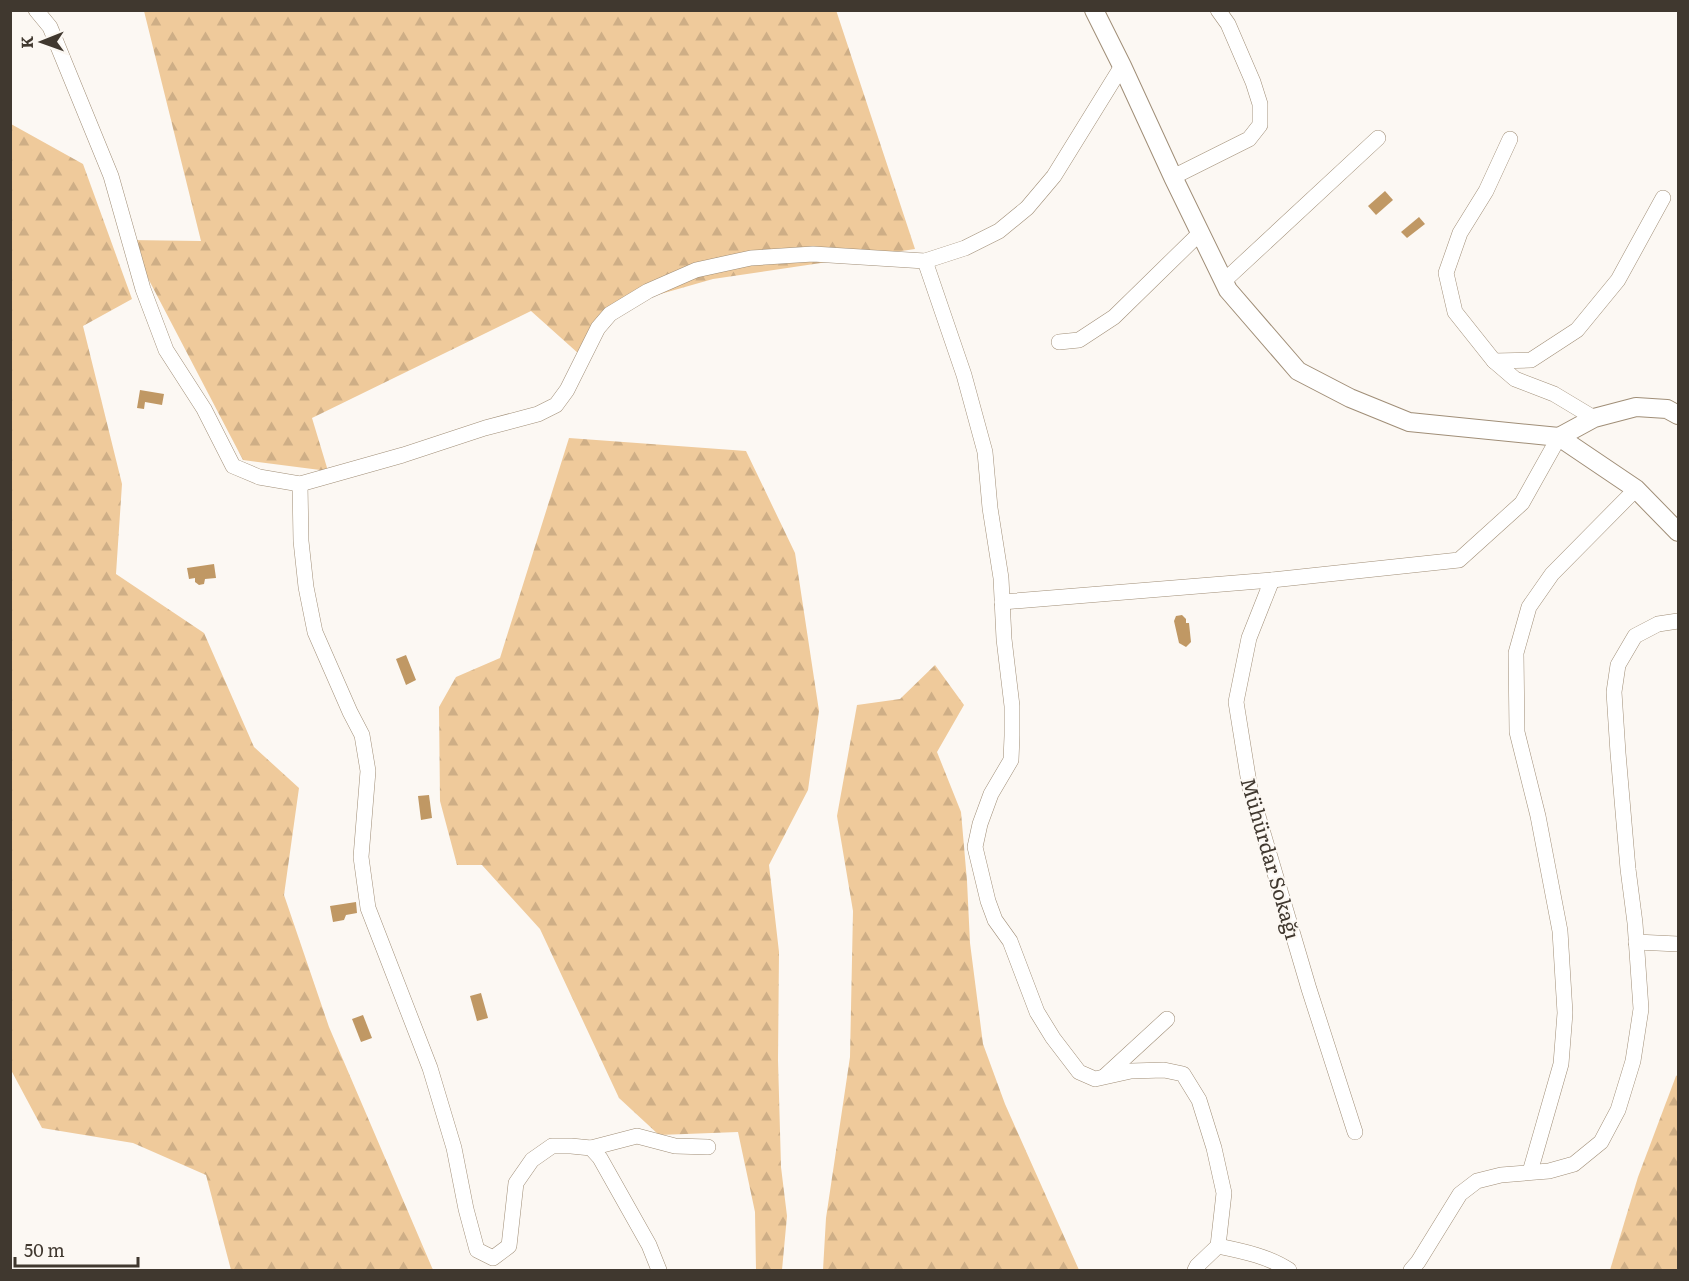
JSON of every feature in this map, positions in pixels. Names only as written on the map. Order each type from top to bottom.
[{"type":"street","points":[[36,10],[50,27],[111,176],[143,290],[166,350],[204,410],[233,466],[259,477],[300,484],[538,414],[556,405],[567,390],[598,328],[610,314],[648,291],[696,270],[751,258],[813,254],[925,261],[965,248],[999,231],[1027,208],[1054,176],[1122,66]]},
{"type":"street","points":[[1094,10],[1228,290],[1298,370],[1350,398],[1409,422],[1559,437],[1636,489],[1678,532]]},
{"type":"street","points":[[1173,177],[1249,139],[1260,125],[1260,104],[1253,82],[1228,24],[1218,10]]},
{"type":"street","points":[[1224,281],[1378,138]]},
{"type":"street","points":[[1510,139],[1486,191],[1460,233],[1446,273],[1455,312],[1494,361],[1515,379],[1554,394],[1594,418]]},
{"type":"street","points":[[1494,361],[1531,360],[1577,330],[1618,280],[1663,198]]},
{"type":"street","points":[[1059,342],[1079,340],[1114,317],[1201,232]]},
{"type":"street","points":[[925,261],[964,375],[985,452],[990,508],[1001,578],[1004,639],[1012,706],[1011,760],[991,794],[980,824],[975,847],[988,901],[995,920],[1010,941],[1037,1012],[1053,1038],[1079,1072],[1095,1079],[1142,1070],[1164,1070],[1183,1074],[1199,1100],[1214,1148],[1224,1193],[1218,1246],[1197,1266],[1196,1270]]},
{"type":"street","points":[[1002,602],[1272,580],[1459,560],[1522,503],[1559,437],[1594,418],[1636,407],[1666,409],[1678,415]]},
{"type":"street","points":[[300,484],[301,541],[306,586],[315,632],[362,735],[368,771],[361,857],[368,908],[430,1068],[454,1148],[477,1250],[496,1264],[509,1246],[516,1183],[532,1160],[552,1146],[591,1148],[637,1136],[675,1146],[708,1147]]},
{"type":"street","points":[[1530,1172],[1561,1064],[1565,1013],[1560,931],[1538,816],[1517,732],[1516,653],[1529,607],[1552,574],[1636,489]]},
{"type":"street","name":"Mühürdar Sokağı","points":[[1272,580],[1249,638],[1236,702],[1250,789],[1309,989],[1355,1132]]},
{"type":"street","points":[[1411,1270],[1460,1194],[1477,1180],[1501,1175],[1549,1171],[1574,1164],[1601,1142],[1618,1110],[1633,1061],[1641,1009],[1614,692],[1618,665],[1635,636],[1658,624],[1678,621]]},
{"type":"street","points":[[1636,942],[1678,944]]},
{"type":"street","points":[[1106,1076],[1167,1019]]},
{"type":"street","points":[[591,1148],[600,1158],[659,1270]]},
{"type":"street","points":[[1218,1246],[1277,1262],[1289,1270]]},
{"type":"green space","points":[[836,10],[915,249],[713,279],[615,307],[579,354],[531,311],[312,418],[328,471],[243,460],[128,240],[201,241],[144,11]]},
{"type":"green space","points":[[11,124],[83,164],[132,299],[83,326],[122,484],[116,574],[204,633],[254,747],[299,788],[284,895],[329,1027],[433,1270],[231,1270],[206,1175],[133,1143],[42,1128],[11,1070]]},
{"type":"green space","points":[[569,438],[746,451],[795,553],[819,711],[808,790],[769,865],[779,952],[778,1060],[781,1167],[787,1216],[782,1270],[756,1270],[755,1212],[738,1132],[659,1135],[619,1098],[540,929],[482,865],[457,865],[440,801],[439,707],[456,677],[500,658]]},
{"type":"green space","points":[[935,665],[964,705],[937,752],[961,812],[970,943],[983,1044],[1005,1104],[1079,1270],[823,1270],[826,1218],[850,1057],[853,911],[837,816],[857,705],[900,699]]},
{"type":"green space","points":[[1678,1075],[1678,1270],[1610,1270],[1638,1177]]},
{"type":"shaded area","points":[[1385,191],[1393,200],[1376,215],[1368,206]]},
{"type":"shaded area","points":[[1419,217],[1425,224],[1407,238],[1401,232]]},
{"type":"shaded area","points":[[140,390],[164,394],[162,405],[145,402],[144,409],[137,408]]},
{"type":"shaded area","points":[[214,564],[216,578],[205,579],[204,584],[199,585],[195,582],[195,578],[189,579],[187,568]]},
{"type":"shaded area","points":[[1182,615],[1186,623],[1189,623],[1191,642],[1186,647],[1179,643],[1174,621],[1176,616]]},
{"type":"shaded area","points":[[406,655],[416,680],[406,685],[396,659]]},
{"type":"shaded area","points":[[429,795],[432,818],[421,820],[418,796]]},
{"type":"shaded area","points":[[356,902],[357,913],[346,915],[344,920],[333,922],[330,906]]},
{"type":"shaded area","points":[[481,993],[488,1018],[477,1021],[470,996]]},
{"type":"shaded area","points":[[363,1015],[372,1038],[361,1042],[352,1019]]}]
